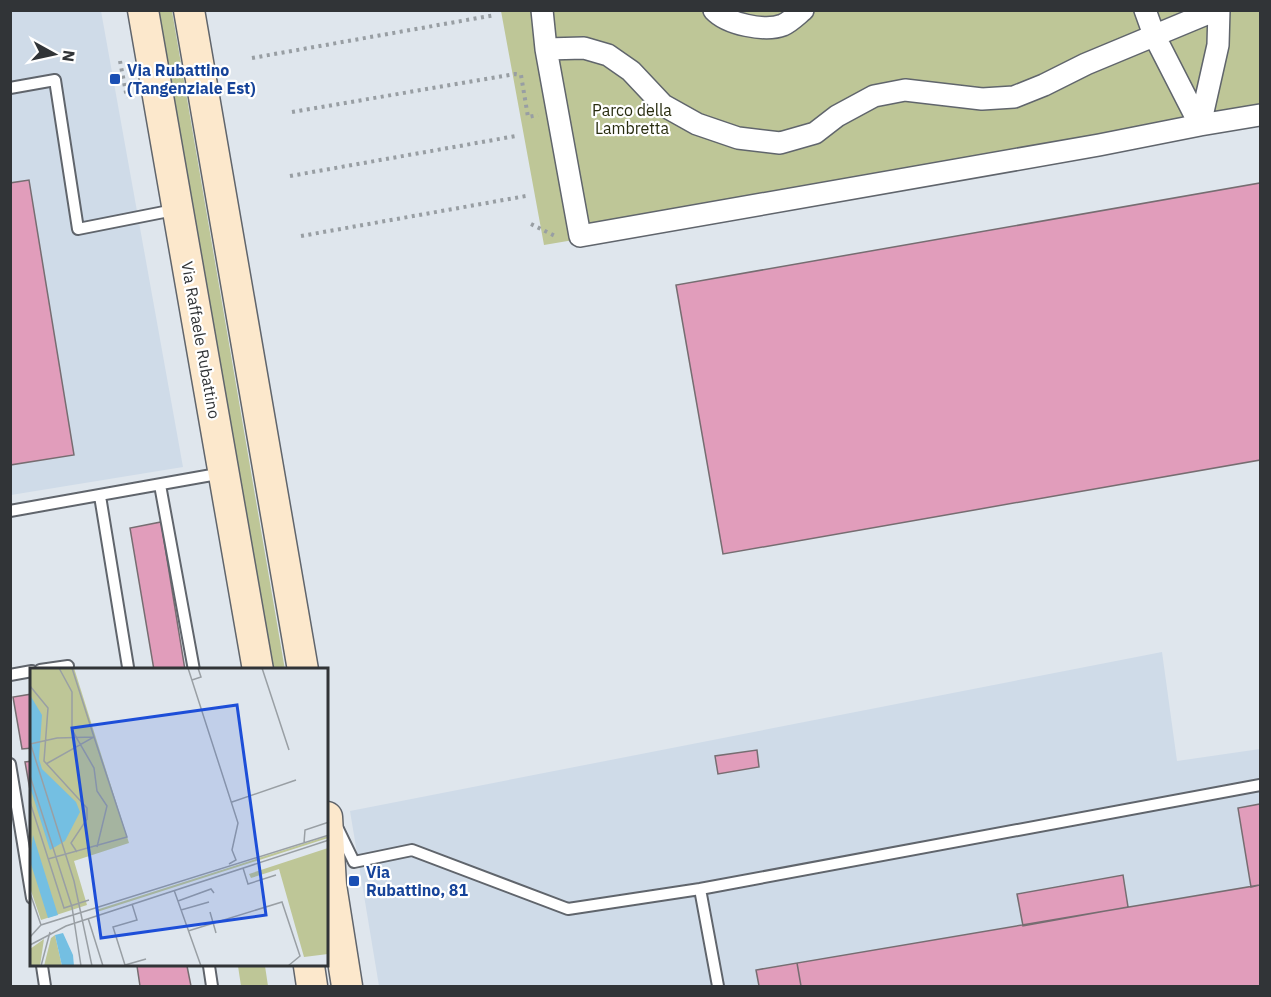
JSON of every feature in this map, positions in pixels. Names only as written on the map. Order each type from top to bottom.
[{"type":"street","name":"Via Raffaele Rubattino","points":[[143,10],[258,668]]},
{"type":"street","points":[[189,10],[303,668]]},
{"type":"street","points":[[542,10],[546,49],[580,236],[1260,115]]},
{"type":"street","points":[[714,10],[719,15],[751,27],[782,25],[803,10]]},
{"type":"street","points":[[1145,10],[1154,36],[1200,125]]},
{"type":"street","points":[[546,49],[584,48],[608,55],[631,71],[663,105],[697,124],[738,138],[780,143],[815,133],[837,116],[874,96],[905,90],[982,99],[1014,97],[1086,64],[1218,10],[1218,45],[1200,125]]},
{"type":"street","points":[[328,834],[331,885],[347,987]]},
{"type":"street","points":[[309,967],[312,987]]},
{"type":"lane","points":[[10,88],[55,80],[78,229],[178,209]]},
{"type":"lane","points":[[10,512],[224,473]]},
{"type":"lane","points":[[160,485],[194,668]]},
{"type":"lane","points":[[100,496],[128,667]]},
{"type":"lane","points":[[54,668],[68,666]]},
{"type":"lane","points":[[10,675],[30,671]]},
{"type":"lane","points":[[10,764],[30,886]]},
{"type":"lane","points":[[328,809],[354,862],[412,850],[568,909],[700,889],[1260,785]]},
{"type":"lane","points":[[700,889],[718,987]]},
{"type":"lane","points":[[42,967],[45,987]]},
{"type":"lane","points":[[209,967],[212,987]]},
{"type":"path","points":[[252,58],[495,15]]},
{"type":"path","points":[[120,61],[127,98]]},
{"type":"path","points":[[292,112],[505,75]]},
{"type":"path","points":[[290,176],[516,136]]},
{"type":"path","points":[[302,236],[526,196]]},
{"type":"shaded area","points":[[11,11],[101,11],[183,467],[11,495]]},
{"type":"shaded area","points":[[1162,652],[1177,761],[1260,749],[1260,986],[379,986],[350,811]]},
{"type":"green space","points":[[159,11],[172,11],[285,668],[273,668]]},
{"type":"green space","name":"Parco della Lambretta","points":[[501,11],[1260,11],[1260,124],[544,245]]},
{"type":"green space","points":[[238,967],[265,967],[268,986],[241,986]]},
{"type":"building","points":[[29,180],[74,455],[10,465],[10,183]]},
{"type":"building","points":[[1260,183],[1260,460],[723,554],[676,285]]},
{"type":"building","points":[[161,522],[185,668],[154,668],[130,528]]},
{"type":"building","points":[[30,694],[30,748],[22,749],[13,697]]},
{"type":"building","points":[[757,750],[759,767],[718,774],[715,756]]},
{"type":"building","points":[[30,761],[30,790],[25,762]]},
{"type":"building","points":[[1260,804],[1260,885],[1251,887],[1238,808]]},
{"type":"building","points":[[1123,875],[1128,907],[1023,926],[1017,894]]},
{"type":"building","points":[[1260,885],[1260,986],[801,986],[797,963]]},
{"type":"building","points":[[797,963],[801,986],[759,986],[756,970]]},
{"type":"building","points":[[137,967],[187,967],[191,986],[140,986]]},
{"type":"place","name":"Via Rubattino (Tangenziale Est)","points":[[115,79]]},
{"type":"place","name":"Via Rubattino, 81","points":[[354,881]]}]
